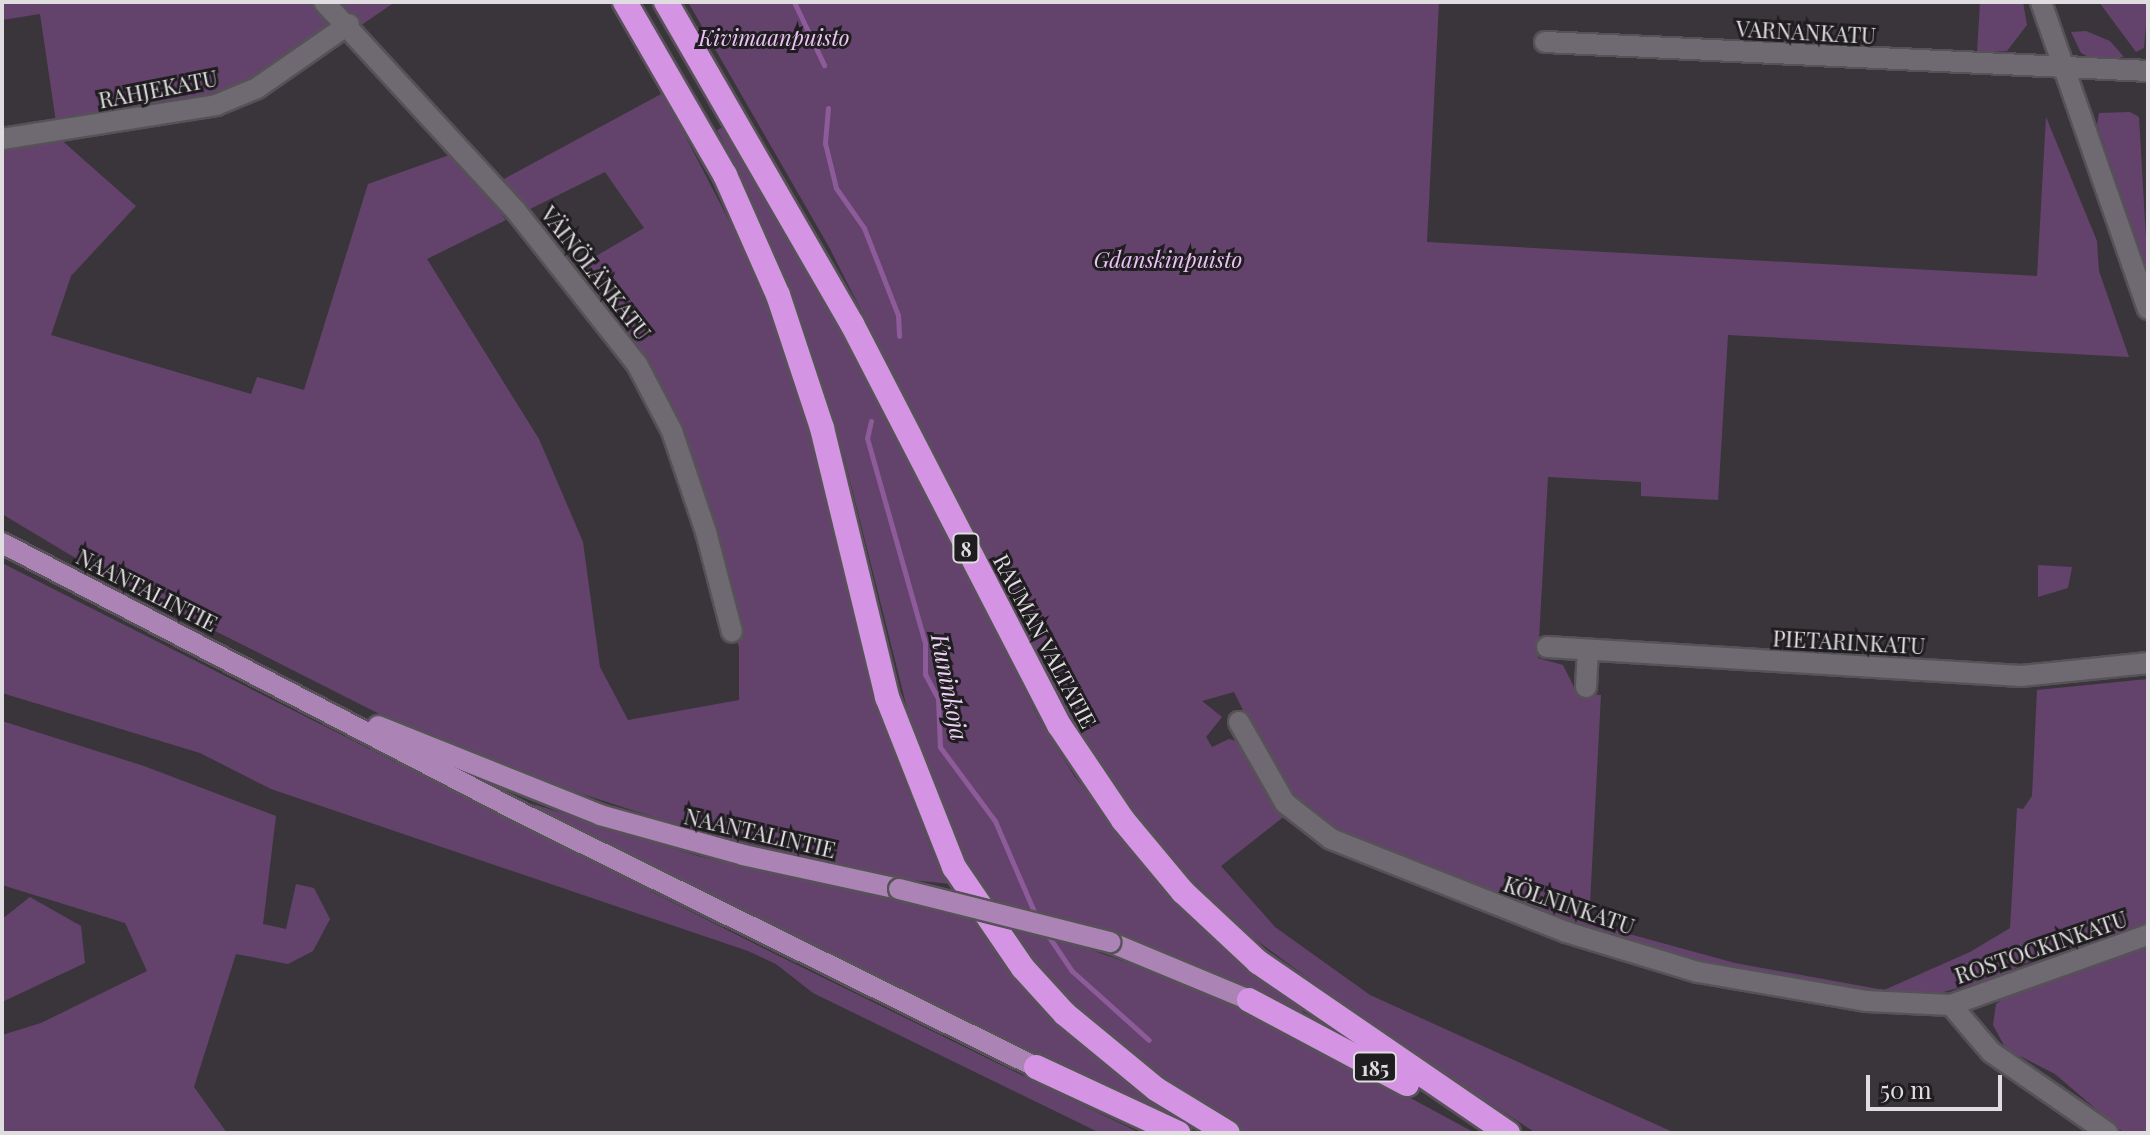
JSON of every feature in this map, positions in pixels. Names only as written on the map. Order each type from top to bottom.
[{"type":"highway","points":[[625,2],[725,175],[778,295],[822,428],[887,697],[954,867],[1013,955],[1065,1014],[1156,1089],[1228,1133]]},
{"type":"highway","name":"RAUMAN VALTATIE","points":[[666,2],[852,324],[1059,725],[1123,820],[1183,892],[1258,962],[1508,1133]]},
{"type":"highway","name":"185","points":[[1249,1000],[1501,1133]]},
{"type":"highway","name":"185","points":[[1036,1067],[1178,1133]]},
{"type":"main road","points":[[2,535],[61,573]]},
{"type":"main road","name":"NAANTALINTIE","points":[[2,543],[521,813],[1036,1067]]},
{"type":"main road","name":"NAANTALINTIE","points":[[270,680],[600,815],[728,852],[899,889],[1110,942],[1249,1000]]},
{"type":"street","name":"VÄINÖLÄNKATU","points":[[324,2],[349,24],[576,281],[637,364],[672,431],[706,532],[732,632]]},
{"type":"street","points":[[2041,2],[2148,309]]},
{"type":"street","name":"RAHJEKATU","points":[[2,139],[216,105],[257,88],[349,24]]},
{"type":"street","name":"VARNANKATU","points":[[1545,42],[2063,71],[2148,71]]},
{"type":"street","name":"PIETARINKATU","points":[[1547,647],[2021,676],[2148,663]]},
{"type":"street","points":[[1586,687],[1588,650]]},
{"type":"street","name":"KÖLNINKATU","points":[[1239,722],[1299,819],[1331,839],[1422,878],[1566,932],[1698,972],[1866,1001],[1951,1005]]},
{"type":"street","name":"ROSTOCKINKATU","points":[[1951,1005],[2148,935]]},
{"type":"street","points":[[1951,1005],[1991,1052],[2052,1089],[2108,1133]]},
{"type":"green space","points":[[2,2],[316,2],[329,21],[325,30],[249,85],[201,100],[56,122],[40,14],[2,20]]},
{"type":"green space","points":[[336,2],[395,2],[360,26]]},
{"type":"green space","name":"Gdanskinpuisto","points":[[688,2],[1439,2],[1427,242],[2037,276],[2046,117],[2097,241],[2099,271],[2129,357],[1728,335],[1718,500],[1641,496],[1641,482],[1548,477],[1538,658],[1563,665],[1577,693],[1601,695],[1589,923],[1735,963],[1884,990],[1970,952],[2010,928],[2017,808],[2023,809],[2032,796],[2037,690],[2148,679],[2148,923],[2033,960],[1987,981],[1923,997],[1733,970],[1611,938],[1462,886],[1305,817],[1268,761],[1234,692],[1202,701],[1222,717],[1206,737],[1212,747],[1229,739],[1243,743],[1286,815],[1221,866],[1275,927],[1370,995],[1675,1133],[1536,1133],[1392,1040],[1252,937],[1170,859],[1125,803],[1059,700],[829,247]]},
{"type":"green space","points":[[1980,2],[2023,2],[2027,25],[2007,51],[1977,53]]},
{"type":"green space","points":[[2099,2],[2148,2],[2144,48],[2136,52]]},
{"type":"green space","points":[[2086,31],[2110,41],[2124,57],[2094,60],[2081,53],[2071,32]]},
{"type":"green space","points":[[663,93],[750,261],[787,349],[896,759],[934,856],[951,884],[901,879],[687,828],[527,776],[417,733],[107,577],[2,514],[2,145],[58,137],[136,206],[71,276],[51,335],[251,394],[257,377],[304,390],[368,184],[455,153],[506,220],[427,259],[539,439],[583,542],[600,667],[628,720],[739,700],[739,647],[678,427],[628,332],[579,266],[644,228],[605,172],[528,210],[502,180]]},
{"type":"green space","points":[[2130,112],[2139,117],[2148,273],[2097,125],[2099,113]]},
{"type":"green space","points":[[727,125],[836,316],[1039,719],[1075,777],[1183,912],[1303,1010],[1302,1015],[1162,951],[991,899],[964,863],[919,756],[844,457],[811,353],[750,196],[717,130]]},
{"type":"green space","points":[[2,563],[777,955],[1140,1133],[1100,1133],[813,993],[776,964],[748,951],[271,789],[200,753],[2,693]]},
{"type":"green space","points":[[2038,565],[2072,567],[2068,588],[2038,597]]},
{"type":"green space","points":[[2,721],[144,766],[276,816],[263,924],[286,929],[296,884],[314,888],[330,919],[313,951],[288,964],[236,954],[194,1087],[227,1133],[2,1133],[2,1035],[41,1023],[147,971],[125,923],[2,885]]},
{"type":"green space","points":[[530,803],[698,856],[969,916],[1015,974],[1082,1045],[1196,1132],[673,878]]},
{"type":"green space","points":[[30,897],[81,926],[85,963],[2,1002],[2,919]]},
{"type":"green space","points":[[997,923],[1059,938],[1232,1001],[1475,1133],[1244,1133],[1175,1093],[1086,1021]]},
{"type":"green space","points":[[2148,943],[2148,1133],[2124,1133],[2055,1074],[2006,1049],[1993,1025],[1996,1004],[2013,992]]},
{"type":"waterway","name":"Kuninkoja","points":[[794,2],[824,65]]},
{"type":"waterway","name":"Kuninkoja","points":[[828,108],[825,143],[836,188],[864,228],[898,315],[899,336]]},
{"type":"waterway","name":"Kuninkoja","points":[[871,421],[867,438],[925,643],[925,674],[938,698],[940,747],[995,821],[1036,916]]},
{"type":"waterway","name":"Kuninkoja","points":[[1045,931],[1072,971],[1149,1040]]},
{"type":"park label","name":"Kivimaanpuisto","points":[[774,38]]}]
